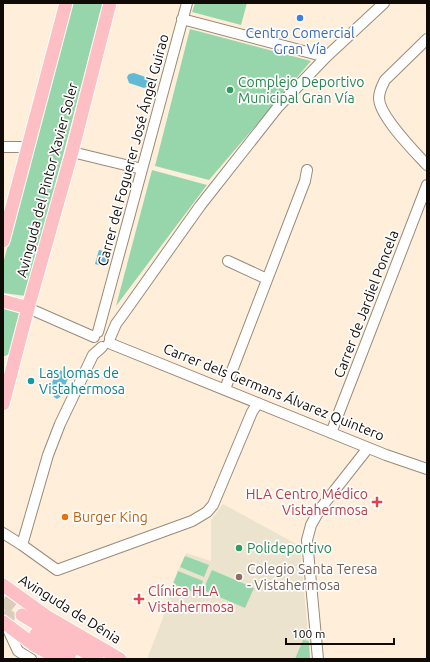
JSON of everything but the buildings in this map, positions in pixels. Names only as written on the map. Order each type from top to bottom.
[{"type":"main road","name":"Avinguda del Pintor Xavier Soler","points":[[3,241],[66,3]]},
{"type":"main road","name":"Avinguda del Pintor Xavier Soler","points":[[3,404],[8,364],[28,308],[72,152],[110,3]]},
{"type":"main road","name":"Carrer dels Germans Álvarez Quintero","points":[[3,302],[28,308]]},
{"type":"main road","name":"Avinguda de Dénia","points":[[3,585],[46,616],[120,659]]},
{"type":"main road","name":"Avinguda de Dénia","points":[[12,621],[97,659]]},
{"type":"main road","points":[[12,621],[34,645],[59,659]]},
{"type":"main road","points":[[12,621],[79,659]]},
{"type":"street","name":"Carrer del Foguerer José Ángel Guirao","points":[[103,338],[106,304],[186,3]]},
{"type":"street","points":[[22,545],[48,455],[60,424],[103,338],[116,324],[168,250],[229,168],[278,107],[326,57],[384,3]]},
{"type":"street","points":[[182,19],[326,57]]},
{"type":"street","points":[[427,39],[385,80],[379,98],[381,108],[387,118],[427,165]]},
{"type":"street","points":[[3,147],[28,147]]},
{"type":"street","points":[[72,152],[142,169]]},
{"type":"street","points":[[225,389],[305,181],[307,170]]},
{"type":"street","name":"Carrer de Jardiel Poncela","points":[[331,433],[427,185]]},
{"type":"street","points":[[228,261],[267,279]]},
{"type":"street","points":[[106,304],[111,313],[116,315],[124,313]]},
{"type":"street","name":"Carrer dels Germans Álvarez Quintero","points":[[28,308],[368,448],[426,468]]},
{"type":"street","points":[[3,533],[57,570],[197,519],[207,512],[213,505],[252,412],[258,403]]},
{"type":"street","points":[[318,659],[307,540],[310,525],[320,509],[368,448]]},
{"type":"street","points":[[12,621],[18,651],[31,659]]},
{"type":"shaded area","name":"Colegio Santa Teresa - Vistahermosa","points":[[223,504],[300,546],[310,659],[147,659],[163,618],[170,589],[186,553],[211,561],[211,520]]},
{"type":"green space","points":[[72,3],[103,3],[26,296],[3,293],[3,264]]},
{"type":"green space","points":[[195,3],[247,3],[241,25],[192,12]]},
{"type":"green space","name":"Complejo Deportivo Municipal Gran Vía","points":[[190,29],[311,61],[209,180],[155,166]]},
{"type":"green space","points":[[152,170],[207,185],[116,306]]},
{"type":"green space","points":[[3,307],[16,309],[21,316],[12,353],[5,356],[3,356]]},
{"type":"green space","points":[[185,556],[209,565],[204,577],[180,567]]},
{"type":"green space","points":[[212,570],[254,588],[245,608],[203,590]]},
{"type":"green space","points":[[178,571],[203,581],[198,594],[173,584]]},
{"type":"green space","points":[[303,640],[309,641],[310,659],[295,659]]},
{"type":"water","points":[[134,73],[148,78],[150,82],[149,86],[144,88],[129,83],[127,77],[129,74]]},
{"type":"water","points":[[99,250],[109,252],[105,267],[95,264]]},
{"type":"water","points":[[57,369],[70,374],[60,397],[57,399],[54,397],[54,391],[51,388],[55,371]]},
{"type":"tunnel","points":[[3,600],[22,615]]},
{"type":"tunnel","points":[[3,613],[17,622]]},
{"type":"place","name":"Centro Comercial Gran Vía","points":[[300,18]]},
{"type":"place","name":"Complejo Deportivo Municipal Gran Vía","points":[[230,90]]},
{"type":"place","name":"Las lomas de Vistahermosa","points":[[31,381]]},
{"type":"place","name":"HLA Centro Médico Vistahermosa","points":[[377,502]]},
{"type":"place","name":"Burger King","points":[[65,517]]},
{"type":"place","name":"Polideportivo","points":[[239,548]]},
{"type":"place","name":"Colegio Santa Teresa - Vistahermosa","points":[[239,577]]},
{"type":"place","name":"Clínica HLA Vistahermosa","points":[[139,599]]}]
